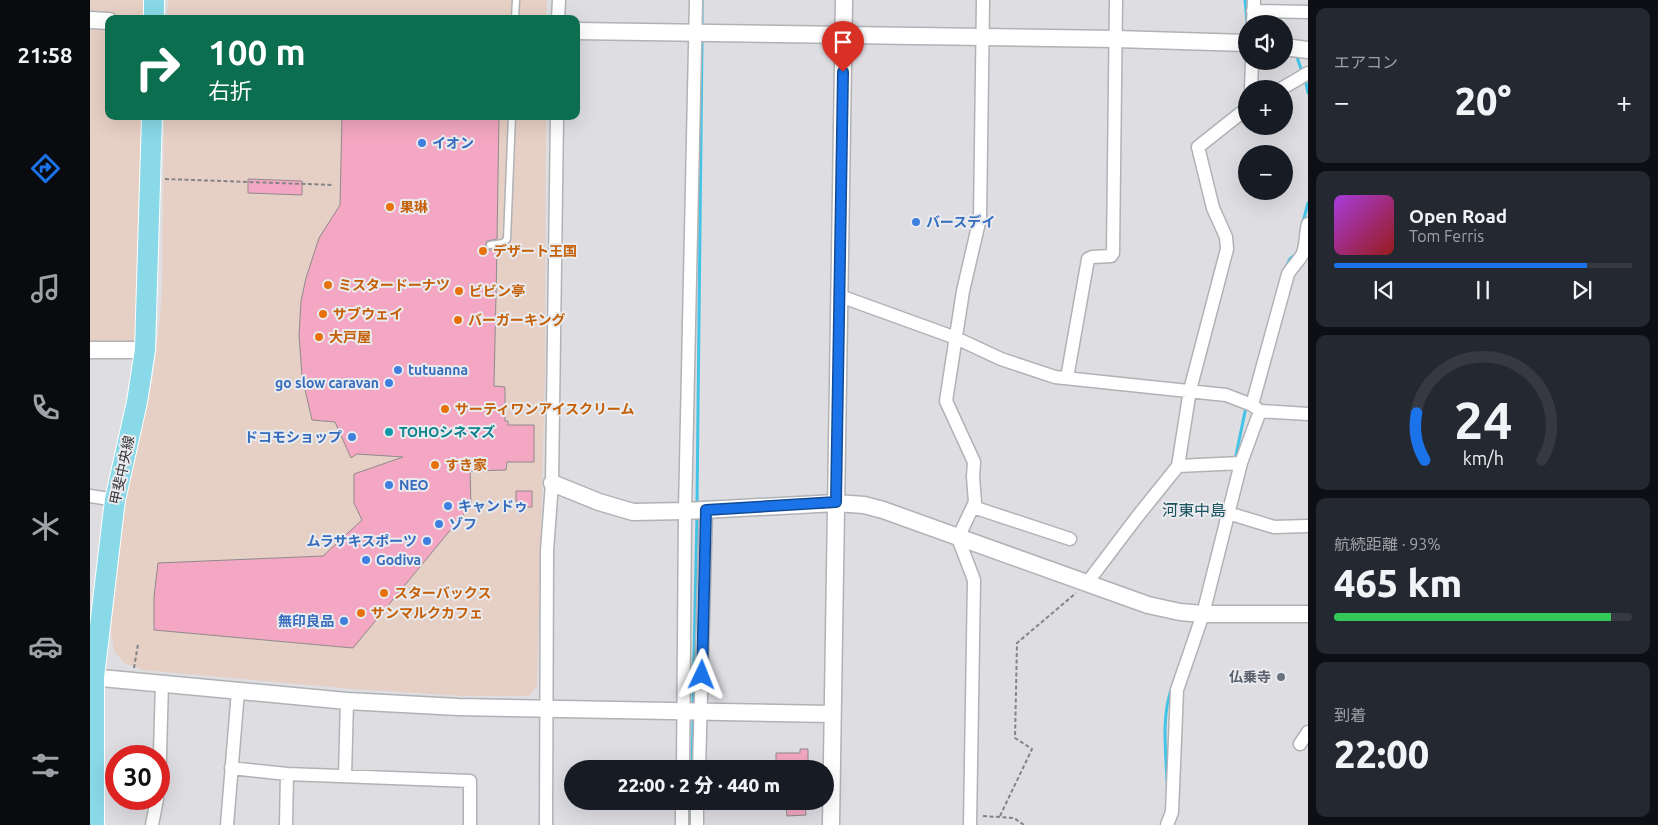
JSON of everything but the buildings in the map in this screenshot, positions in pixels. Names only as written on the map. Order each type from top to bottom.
[{"type":"main road","points":[[154,0],[154,15]]},
{"type":"main road","name":"甲斐中央線","points":[[94,825],[92,677],[114,500],[138,402],[145,350],[152,120]]},
{"type":"street","points":[[558,15],[559,0]]},
{"type":"street","points":[[683,760],[685,511],[696,0]]},
{"type":"street","points":[[830,825],[844,0]]},
{"type":"street","points":[[970,820],[974,580],[958,538],[975,502],[974,462],[946,400],[963,290],[980,218],[983,0]]},
{"type":"street","points":[[1068,378],[1088,259],[1111,256],[1113,253],[1116,0]]},
{"type":"street","points":[[1254,12],[1308,12]]},
{"type":"street","points":[[90,20],[105,21]]},
{"type":"street","points":[[580,31],[1116,39],[1238,43]]},
{"type":"street","points":[[1293,48],[1308,50]]},
{"type":"street","points":[[1293,83],[1308,76]]},
{"type":"street","points":[[1087,584],[1178,466],[1190,390],[1227,248],[1226,237],[1213,208],[1198,147],[1238,115]]},
{"type":"street","points":[[546,825],[548,550],[552,483],[557,120]]},
{"type":"street","points":[[1167,825],[1172,812],[1177,690],[1203,614],[1288,274],[1293,265],[1302,256],[1308,224]]},
{"type":"street","points":[[840,296],[956,338],[1001,359],[1055,377],[1226,395],[1256,408],[1308,414]]},
{"type":"street","points":[[90,350],[145,350]]},
{"type":"street","points":[[1178,466],[1241,463]]},
{"type":"street","points":[[552,483],[599,502],[633,512],[706,510],[836,502],[864,505],[883,510],[1087,584],[1148,604],[1180,612],[1203,614],[1308,614]]},
{"type":"street","points":[[90,496],[114,500]]},
{"type":"street","points":[[973,507],[1070,539]]},
{"type":"street","points":[[699,760],[706,510]]},
{"type":"street","points":[[1228,513],[1274,527],[1308,526]]},
{"type":"street","points":[[92,677],[346,701],[458,708],[832,714]]},
{"type":"street","points":[[160,745],[162,683]]},
{"type":"street","points":[[227,825],[238,691]]},
{"type":"street","points":[[345,776],[346,701]]},
{"type":"street","points":[[1300,744],[1308,732]]},
{"type":"street","points":[[232,768],[287,774],[470,781],[470,825]]},
{"type":"street","points":[[286,825],[287,774]]},
{"type":"street","points":[[152,825],[155,810]]},
{"type":"street","points":[[682,810],[682,825]]},
{"type":"street","points":[[697,825],[698,810]]},
{"type":"lane","points":[[515,15],[516,0]]},
{"type":"lane","points":[[490,245],[503,244],[507,239],[512,120]]},
{"type":"path","points":[[158,179],[333,185]]},
{"type":"path","points":[[1000,816],[1032,749],[1015,738],[1017,643],[1087,584]]},
{"type":"path","points":[[133,673],[138,644]]},
{"type":"path","points":[[970,820],[1000,816],[1014,818],[1024,825]]},
{"type":"shaded area","points":[[90,0],[154,0],[154,15],[105,15],[105,120],[152,120],[145,350],[90,350]]},
{"type":"shaded area","points":[[168,0],[547,0],[546,15],[167,15]]},
{"type":"shaded area","points":[[164,120],[546,120],[545,373],[537,686],[529,696],[464,696],[353,689],[143,670],[124,663],[114,651],[110,626],[122,516],[153,377],[162,291]]},
{"type":"waterway","points":[[702,0],[702,23]]},
{"type":"waterway","points":[[1245,0],[1246,15]]},
{"type":"waterway","points":[[697,504],[702,42]]},
{"type":"waterway","points":[[1296,54],[1302,72]]},
{"type":"waterway","points":[[1306,83],[1308,93]]},
{"type":"waterway","points":[[1303,222],[1308,203]]},
{"type":"waterway","points":[[1286,267],[1290,259],[1296,254]]},
{"type":"waterway","points":[[1235,460],[1246,407]]},
{"type":"waterway","points":[[693,702],[697,516]]},
{"type":"waterway","points":[[1167,782],[1165,722],[1172,687]]},
{"type":"waterway","points":[[692,760],[693,722]]},
{"type":"waterway","points":[[690,825],[691,810]]},
{"type":"place","name":"イオン","points":[[422,143]]},
{"type":"place","name":"果琳","points":[[390,207]]},
{"type":"place","name":"バースデイ","points":[[916,222]]},
{"type":"place","name":"デザート王国","points":[[483,251]]},
{"type":"place","name":"ミスタードーナツ","points":[[328,285]]},
{"type":"place","name":"ビビン亭","points":[[459,291]]},
{"type":"place","name":"サブウェイ","points":[[323,314]]},
{"type":"place","name":"バーガーキング","points":[[458,320]]},
{"type":"place","name":"大戸屋","points":[[319,337]]},
{"type":"place","name":"tutuanna","points":[[398,370]]},
{"type":"place","name":"go slow caravan","points":[[389,383]]},
{"type":"place","name":"サーティワンアイスクリーム","points":[[445,409]]},
{"type":"place","name":"TOHOシネマズ","points":[[389,432]]},
{"type":"place","name":"ドコモショップ","points":[[352,437]]},
{"type":"place","name":"すき家","points":[[435,465]]},
{"type":"place","name":"NEO","points":[[389,485]]},
{"type":"place","name":"キャンドゥ","points":[[448,506]]},
{"type":"place","name":"ゾフ","points":[[439,524]]},
{"type":"place","name":"ムラサキスポーツ","points":[[427,541]]},
{"type":"place","name":"Godiva","points":[[366,560]]},
{"type":"place","name":"スターバックス","points":[[384,593]]},
{"type":"place","name":"サンマルクカフェ","points":[[361,613]]},
{"type":"place","name":"無印良品","points":[[344,621]]},
{"type":"place","name":"仏乗寺","points":[[1281,677]]},
{"type":"district","name":"河東中島","points":[[1194,510]]},
{"type":"route","points":[[702,675],[706,510],[836,502],[843,72]]}]
